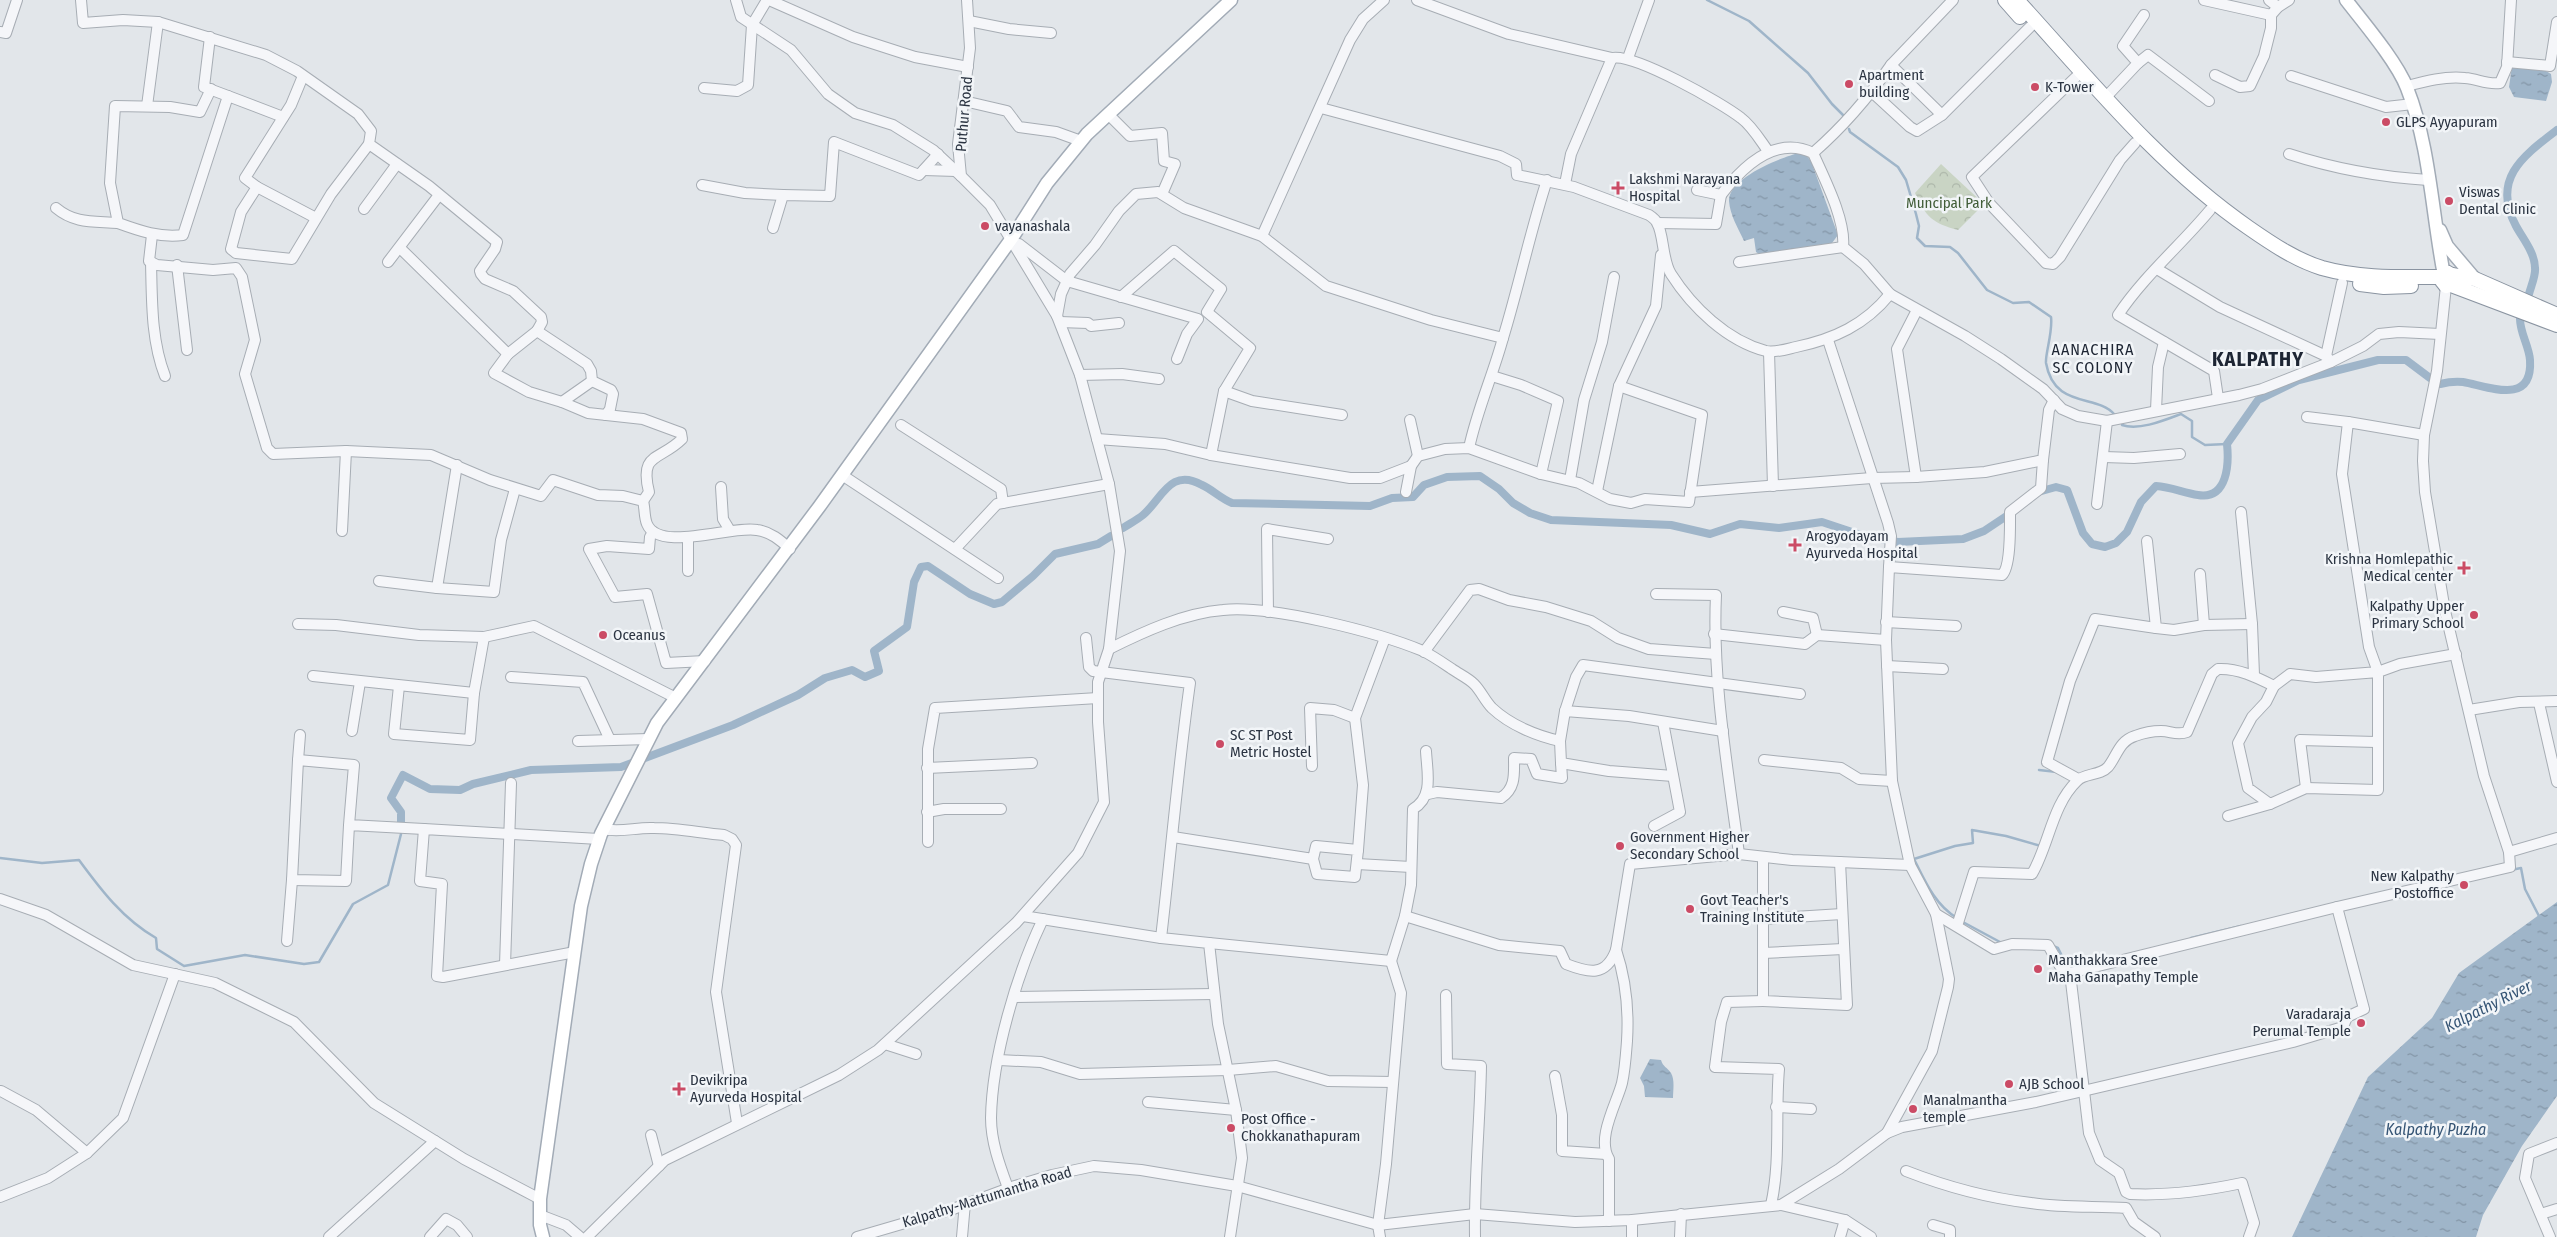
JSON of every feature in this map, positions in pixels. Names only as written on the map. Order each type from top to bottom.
[{"type":"highway","points":[[2005,0],[2135,143],[2210,210],[2241,233],[2294,265],[2317,276],[2342,283],[2384,287],[2475,279],[2557,315]]},
{"type":"highway","points":[[2017,0],[2162,159],[2200,192],[2243,224],[2288,253],[2321,268],[2344,274],[2447,280],[2557,325]]},
{"type":"main road","points":[[543,1237],[540,1199],[581,906],[601,834],[657,723],[789,549],[1012,238],[1047,183],[1081,141],[1108,114],[1231,0]]},
{"type":"main road","points":[[2346,0],[2380,44],[2407,86],[2428,180],[2447,280]]},
{"type":"main road","points":[[2434,219],[2447,246],[2475,279]]},
{"type":"street","points":[[0,32],[6,33],[17,0]]},
{"type":"street","points":[[81,0],[83,22],[122,20],[158,22],[266,55],[303,76],[358,114],[371,132],[369,144],[316,218],[292,259],[236,253],[231,249],[241,212],[257,187]]},
{"type":"street","points":[[587,1237],[665,1160],[838,1075],[885,1044],[1023,916],[1078,853],[1104,802],[1098,682],[1109,650],[1120,551],[1109,484],[1080,375],[1059,319],[1012,238],[990,205],[938,154],[893,125],[855,113],[828,94],[791,50],[742,17],[736,0]]},
{"type":"street","points":[[704,88],[737,91],[748,85],[752,24],[768,0],[852,38],[915,57],[968,68]]},
{"type":"street","name":"Puthur Road","points":[[958,174],[958,144],[968,68],[968,0]]},
{"type":"street","points":[[1262,236],[1350,40],[1363,20],[1384,0]]},
{"type":"street","points":[[1417,0],[1509,34],[1612,58],[1628,58],[1655,69],[1742,118],[1768,151]]},
{"type":"street","points":[[1628,58],[1649,0]]},
{"type":"street","points":[[1813,153],[1842,128],[1872,92],[1891,65],[1953,0]]},
{"type":"street","points":[[2204,0],[2274,11],[2289,0]]},
{"type":"street","points":[[2215,75],[2240,86],[2250,86],[2260,69],[2271,28],[2274,11],[2269,0]]},
{"type":"street","points":[[2407,86],[2452,77],[2468,78],[2492,84],[2500,83],[2507,62],[2511,0]]},
{"type":"street","points":[[2138,63],[2123,46],[2144,16]]},
{"type":"street","points":[[968,21],[1009,29],[1051,33]]},
{"type":"street","points":[[147,106],[158,22]]},
{"type":"street","points":[[2507,62],[2553,66],[2557,22]]},
{"type":"street","points":[[1872,92],[1910,127],[1917,131],[1942,115],[2030,27]]},
{"type":"street","points":[[210,37],[204,87],[284,117]]},
{"type":"street","points":[[2106,97],[2148,55],[2210,101]]},
{"type":"street","points":[[1565,184],[1571,154],[1612,58]]},
{"type":"street","points":[[1891,65],[1942,115]]},
{"type":"street","points":[[303,76],[284,117],[245,178],[257,187],[316,218]]},
{"type":"street","points":[[2291,76],[2386,107],[2412,104]]},
{"type":"street","points":[[2076,77],[1972,177],[1989,202],[2046,263],[2053,264],[2060,257],[2120,160],[2135,143]]},
{"type":"street","points":[[118,223],[110,183],[114,106],[147,106],[200,112],[211,89]]},
{"type":"street","points":[[56,208],[68,218],[77,220],[118,223],[152,234],[170,237],[183,235],[228,96]]},
{"type":"street","points":[[964,102],[1007,111],[1019,127],[1056,132],[1081,141]]},
{"type":"street","points":[[1321,108],[1500,156],[1516,164],[1517,175],[1565,184],[1649,215],[1658,223],[1669,271],[1684,294],[1738,340],[1769,352],[1828,340],[1878,309],[1890,294]]},
{"type":"street","points":[[1108,114],[1130,136],[1162,133],[1164,161],[1175,164],[1162,194]]},
{"type":"street","points":[[702,186],[745,193],[830,196],[834,142],[919,176],[938,154]]},
{"type":"street","points":[[369,144],[440,195],[497,242],[495,249],[480,271],[481,274],[485,279],[513,291],[540,317],[542,322],[538,331],[508,354],[494,373],[529,392],[562,402],[588,413],[643,419],[681,433],[682,439],[652,458],[646,468],[649,492],[644,501],[647,524],[654,532],[688,538],[729,529],[758,530],[777,537],[789,549]]},
{"type":"street","points":[[1658,223],[1716,224],[1720,195],[1735,176],[1768,151],[1800,147],[1813,153],[1835,206],[1844,238],[1843,247]]},
{"type":"street","points":[[2289,154],[2334,168],[2390,178],[2428,180]]},
{"type":"street","points":[[364,209],[397,164]]},
{"type":"street","points":[[924,170],[958,174]]},
{"type":"street","points":[[1469,448],[1474,425],[1492,376],[1521,279],[1533,223],[1547,180]]},
{"type":"street","points":[[1698,190],[1720,195]]},
{"type":"street","points":[[1059,319],[1061,294],[1067,281],[1119,211],[1136,194],[1158,192],[1184,208],[1262,236],[1326,286],[1431,320],[1503,338]]},
{"type":"street","points":[[388,262],[440,195]]},
{"type":"street","points":[[774,228],[783,195]]},
{"type":"street","points":[[2210,210],[2157,269],[2145,279],[2118,315],[2214,371],[2218,398]]},
{"type":"street","points":[[152,234],[149,261],[157,265],[177,265],[213,270],[236,268],[242,276],[255,340],[245,374],[267,448],[273,454],[346,451],[431,455],[515,489],[541,496],[553,480],[598,495],[623,496],[644,501]]},
{"type":"street","points":[[1012,238],[1067,281],[1198,319],[1187,334],[1178,359]]},
{"type":"street","points":[[1597,491],[1619,386],[1656,306],[1662,246]]},
{"type":"street","points":[[1739,262],[1843,247],[1864,264],[1890,294],[2001,359],[2044,389],[2062,409],[2078,416],[2107,421],[2262,389],[2328,359],[2363,346],[2379,334],[2399,332],[2440,334]]},
{"type":"street","points":[[400,248],[508,354]]},
{"type":"street","points":[[1121,297],[1174,251],[1221,289],[1207,312],[1250,348],[1224,392],[1211,456]]},
{"type":"street","points":[[152,262],[154,324],[158,357],[165,376]]},
{"type":"street","points":[[177,265],[187,350]]},
{"type":"street","points":[[2157,269],[2220,307],[2328,359]]},
{"type":"street","points":[[1570,480],[1584,400],[1602,342],[1614,277]]},
{"type":"street","points":[[1936,914],[1994,949],[2012,944],[2048,945],[2060,966],[2070,973],[2337,907],[2510,867],[2509,852],[2484,776],[2445,611],[2425,492],[2424,435],[2437,371],[2447,280]]},
{"type":"street","points":[[2328,359],[2342,283]]},
{"type":"street","points":[[1916,477],[1897,349],[1917,310]]},
{"type":"street","points":[[1059,319],[1088,323],[1091,326],[1119,323]]},
{"type":"street","points":[[538,331],[587,364],[591,371],[592,381]]},
{"type":"street","points":[[1828,340],[1891,536],[1886,640],[1892,781],[1910,865],[1936,914],[1949,979],[1932,1051],[1887,1133]]},
{"type":"street","points":[[2156,410],[2158,367],[2164,342]]},
{"type":"street","points":[[1769,352],[1773,486]]},
{"type":"street","points":[[1080,375],[1122,374],[1159,379]]},
{"type":"street","points":[[1492,376],[1521,384],[1558,400],[1541,474]]},
{"type":"street","points":[[562,402],[592,381]]},
{"type":"street","points":[[592,381],[611,390],[613,394],[610,409],[606,416]]},
{"type":"street","points":[[1406,492],[1411,466],[1418,456],[1445,449],[1469,448],[1541,474],[1570,480],[1597,491],[1610,499],[1632,503],[1645,499],[1689,502],[1702,415],[1619,386]]},
{"type":"street","points":[[1224,392],[1252,401],[1342,416]]},
{"type":"street","points":[[1889,567],[2002,575],[2005,573],[2010,516],[2040,488],[2049,410],[2054,400]]},
{"type":"street","points":[[2307,417],[2424,435]]},
{"type":"street","points":[[1410,420],[1418,456]]},
{"type":"street","points":[[2097,504],[2107,421]]},
{"type":"street","points":[[2228,816],[2270,804],[2306,788],[2378,790],[2376,742],[2378,672],[2370,648],[2342,474],[2348,422]]},
{"type":"street","points":[[901,425],[1000,489],[1003,503]]},
{"type":"street","points":[[1097,439],[1165,444],[1211,456],[1369,480],[1388,476],[1411,466]]},
{"type":"street","points":[[342,531],[346,451]]},
{"type":"street","points":[[2104,457],[2134,458],[2180,454]]},
{"type":"street","points":[[1690,492],[1872,478],[1985,472],[2043,460]]},
{"type":"street","points":[[437,588],[457,465]]},
{"type":"street","points":[[842,475],[998,578]]},
{"type":"street","points":[[955,549],[997,504],[1109,484]]},
{"type":"street","points":[[721,486],[723,519],[729,529]]},
{"type":"street","points":[[379,581],[494,592],[501,540],[515,489]]},
{"type":"street","points":[[2241,512],[2252,624],[2254,675]]},
{"type":"street","points":[[1268,612],[1267,529],[1328,539]]},
{"type":"street","points":[[654,532],[650,537],[649,549],[607,546],[589,549],[615,597],[647,594],[666,663],[705,661]]},
{"type":"street","points":[[688,538],[688,571]]},
{"type":"street","points":[[2147,541],[2156,628]]},
{"type":"street","points":[[2200,574],[2204,625]]},
{"type":"street","points":[[1424,652],[1470,590],[1479,589],[1509,600],[1546,606],[1590,621],[1618,638],[1649,648],[1716,654]]},
{"type":"street","points":[[1656,594],[1716,595],[1714,634],[1723,731],[1739,854]]},
{"type":"street","points":[[1109,650],[1142,633],[1168,623],[1223,610],[1268,612],[1320,621],[1385,638],[1424,652],[1474,684],[1493,709],[1525,730],[1560,741]]},
{"type":"street","points":[[1783,612],[1813,618],[1817,635]]},
{"type":"street","points":[[2078,779],[2047,762],[2070,681],[2096,619],[2174,630],[2204,625],[2252,624]]},
{"type":"street","points":[[1886,622],[1956,626]]},
{"type":"street","points":[[298,624],[336,625],[419,635],[484,637],[534,626],[676,698]]},
{"type":"street","points":[[1714,634],[1805,644],[1817,635],[1886,640]]},
{"type":"street","points":[[400,686],[394,734],[470,740],[474,694],[484,637]]},
{"type":"street","points":[[1086,638],[1090,667],[1102,673],[1190,684],[1179,764],[1174,836],[1161,938]]},
{"type":"street","points":[[1358,850],[1316,846],[1313,859],[1317,874],[1355,876],[1357,864],[1363,785],[1355,718],[1385,638]]},
{"type":"street","points":[[2270,804],[2248,788],[2238,743],[2252,717],[2266,702],[2280,679],[2290,674],[2316,677],[2378,672],[2400,664],[2456,654]]},
{"type":"street","points":[[1428,794],[1437,792],[1501,798],[1508,794],[1514,781],[1514,758],[1531,759],[1537,774],[1562,778],[1560,741],[1565,712],[1576,677],[1583,665],[1800,694]]},
{"type":"street","points":[[1888,666],[1943,670]]},
{"type":"street","points":[[1957,926],[1974,872],[2032,874],[2041,859],[2043,847],[2064,798],[2078,779],[2107,768],[2122,743],[2129,738],[2163,731],[2181,734],[2188,732],[2212,674],[2218,669],[2254,675],[2274,686]]},
{"type":"street","points":[[313,676],[474,694]]},
{"type":"street","points":[[511,678],[583,682],[610,740]]},
{"type":"street","points":[[352,731],[360,682]]},
{"type":"street","points":[[928,842],[927,768],[935,708],[1098,698]]},
{"type":"street","points":[[2469,710],[2519,702],[2539,703],[2557,701]]},
{"type":"street","points":[[2539,703],[2557,782]]},
{"type":"street","points":[[1312,766],[1310,708],[1334,710],[1355,718]]},
{"type":"street","points":[[1565,712],[1629,716],[1723,731]]},
{"type":"street","points":[[1654,826],[1680,812],[1663,722]]},
{"type":"street","points":[[287,941],[300,735]]},
{"type":"street","points":[[578,741],[648,740]]},
{"type":"street","points":[[2306,788],[2300,740],[2376,742]]},
{"type":"street","points":[[1380,1237],[1378,1225],[1386,1164],[1401,993],[1391,961],[1405,916],[1411,885],[1413,809],[1422,804],[1428,794],[1426,751]]},
{"type":"street","points":[[292,880],[346,881],[354,764],[298,760]]},
{"type":"street","points":[[1764,760],[1841,768],[1859,779],[1892,781]]},
{"type":"street","points":[[927,768],[1032,763]]},
{"type":"street","points":[[1561,763],[1609,771],[1673,776]]},
{"type":"street","points":[[506,965],[511,783]]},
{"type":"street","points":[[927,812],[944,809],[1001,808]]},
{"type":"street","points":[[350,825],[509,834],[601,834],[651,828],[669,828],[724,835],[732,839],[736,845],[716,992],[737,1123]]},
{"type":"street","points":[[424,829],[420,881],[442,884],[437,976],[444,977],[575,952]]},
{"type":"street","points":[[1174,836],[1313,859]]},
{"type":"street","points":[[2509,852],[2557,838]]},
{"type":"street","points":[[1405,916],[1499,945],[1560,951],[1566,964],[1583,970],[1601,970],[1611,964],[1616,950],[1630,864],[1739,854],[1910,865]]},
{"type":"street","points":[[1763,857],[1763,1001]]},
{"type":"street","points":[[1776,1205],[1778,1160],[1776,1107],[1779,1069],[1714,1067],[1721,1022],[1727,1002],[1763,1001],[1847,1005],[1840,862]]},
{"type":"street","points":[[1357,864],[1411,867]]},
{"type":"street","points":[[0,899],[46,914],[133,965],[214,983],[294,1022],[374,1102],[464,1159],[540,1199]]},
{"type":"street","points":[[1776,1205],[1839,1169],[1887,1133],[1926,1122],[2027,1104],[2293,1042],[2344,1027],[2347,1017],[2364,1009],[2337,907]]},
{"type":"street","points":[[1763,920],[1842,914]]},
{"type":"street","points":[[1023,916],[1161,938],[1391,961]]},
{"type":"street","points":[[1008,1188],[997,1157],[991,1119],[999,1060],[1019,974],[1043,919]]},
{"type":"street","points":[[1209,943],[1214,994],[1236,1110],[1242,1158],[1230,1237]]},
{"type":"street","points":[[1763,953],[1843,949]]},
{"type":"street","points":[[1609,1221],[1609,1159],[1606,1154],[1608,1118],[1622,1083],[1627,1042],[1628,1011],[1625,979],[1616,950]]},
{"type":"street","points":[[2070,973],[2082,1090],[2089,1133],[2094,1150],[2100,1160],[2119,1173],[2126,1192],[2130,1194],[2160,1195],[2208,1190],[2242,1183],[2254,1223],[2250,1237]]},
{"type":"street","points":[[0,1197],[48,1178],[87,1153],[123,1118],[175,974]]},
{"type":"street","points":[[1014,997],[1214,994]]},
{"type":"street","points":[[1446,995],[1448,1064],[1481,1066],[1479,1139],[1474,1192],[1475,1237]]},
{"type":"street","points":[[885,1044],[916,1054]]},
{"type":"street","points":[[999,1060],[1041,1062],[1080,1074],[1228,1070],[1276,1066],[1328,1081],[1393,1082]]},
{"type":"street","points":[[1555,1076],[1562,1115],[1562,1152],[1606,1154]]},
{"type":"street","points":[[1,1090],[36,1110],[87,1153]]},
{"type":"street","points":[[1148,1102],[1236,1110]]},
{"type":"street","points":[[1776,1107],[1811,1109]]},
{"type":"street","points":[[651,1135],[659,1166]]},
{"type":"street","points":[[329,1237],[435,1141]]},
{"type":"street","points":[[2550,1237],[2525,1178],[2526,1164],[2530,1154],[2557,1143]]},
{"type":"street","name":"Kalpathy-Mattumantha Road","points":[[857,1237],[1008,1188],[1052,1175],[1094,1166],[1141,1170],[1237,1186],[1378,1225]]},
{"type":"street","points":[[1906,1170],[1943,1185],[1978,1195],[2032,1204],[2125,1208],[2128,1209],[2134,1222],[2155,1237]]},
{"type":"street","points":[[2125,1208],[2130,1194]]},
{"type":"street","points":[[962,1237],[966,1203]]},
{"type":"street","points":[[1378,1225],[1475,1214],[1575,1222],[1632,1220],[1776,1205],[1845,1220],[1871,1237]]},
{"type":"street","points":[[2541,1214],[2557,1209]]},
{"type":"street","points":[[1680,1237],[1681,1214]]},
{"type":"street","points":[[540,1215],[566,1225],[580,1237]]},
{"type":"street","points":[[430,1237],[446,1219],[457,1225],[467,1237]]},
{"type":"street","points":[[1632,1220],[1632,1237]]},
{"type":"street","points":[[1840,1237],[1845,1220]]},
{"type":"street","points":[[1933,1225],[1950,1230],[1950,1237]]},
{"type":"green space","name":"Muncipal Park","points":[[1941,164],[1984,204],[1958,230],[1942,225],[1931,218],[1915,193]]},
{"type":"water","points":[[2512,66],[2541,68],[2551,74],[2552,82],[2546,101],[2514,97],[2509,87]]},
{"type":"water","points":[[1799,153],[1805,154],[1811,161],[1838,235],[1832,243],[1822,247],[1759,254],[1756,252],[1754,238],[1744,241],[1731,211],[1729,201],[1731,192],[1737,184],[1757,170]]},
{"type":"water","name":"Kalpathy Puzha","points":[[2557,902],[2557,1096],[2522,1146],[2483,1215],[2476,1237],[2292,1237],[2368,1077],[2432,1018],[2459,973]]},
{"type":"water","points":[[1650,1059],[1661,1060],[1671,1073],[1673,1098],[1645,1097],[1644,1086],[1640,1078]]},
{"type":"waterway","points":[[1707,0],[1749,21],[1808,73],[1844,116]]},
{"type":"waterway","points":[[1849,129],[1850,132],[1898,167],[1906,180],[1916,214],[1919,226],[1917,238],[1925,246],[1950,247],[1958,253],[1987,290],[2013,303],[2029,302],[2051,317],[2046,359],[2051,378],[2058,388],[2067,394],[2107,408],[2114,414]]},
{"type":"waterway","points":[[2529,294],[2535,274],[2534,262],[2531,252],[2516,226],[2509,209],[2507,195],[2509,182],[2514,170],[2522,159],[2557,130]]},
{"type":"waterway","points":[[2440,384],[2463,382],[2507,390],[2516,389],[2524,384],[2529,375],[2530,360],[2520,319]]},
{"type":"waterway","points":[[2038,492],[2056,487],[2067,490],[2083,533],[2092,544],[2105,547],[2116,543],[2127,532],[2141,502],[2156,486],[2198,495],[2208,495],[2215,492],[2221,486],[2227,470],[2227,444],[2258,400],[2299,380],[2378,360],[2406,360],[2430,378]]},
{"type":"waterway","points":[[2122,425],[2144,426],[2181,414],[2192,421],[2192,437],[2205,445],[2227,444]]},
{"type":"waterway","points":[[1123,528],[1143,515],[1174,482],[1182,480],[1191,480],[1202,485],[1232,503],[1370,506],[1392,498],[1413,497],[1424,485],[1447,477],[1480,476],[1499,489],[1513,503],[1530,513],[1551,520],[1671,525],[1710,534],[1740,524],[1779,528],[1822,522],[1864,536],[1898,542],[1963,539],[1984,531],[2011,513]]},
{"type":"waterway","points":[[401,822],[401,812],[391,798],[403,775],[430,789],[460,790],[473,784],[531,770],[621,767],[733,725],[798,695],[825,678],[852,670],[865,677],[879,671],[874,651],[907,627],[914,582],[921,567],[928,566],[970,594],[994,604],[1002,602],[1033,576],[1055,554],[1098,544],[1111,536]]},
{"type":"waterway","points":[[2039,770],[2057,772]]},
{"type":"waterway","points":[[1957,918],[1949,913],[1937,899],[1914,859],[1955,846],[1973,843],[1972,830],[2006,836],[2041,846]]},
{"type":"waterway","points":[[0,858],[42,863],[79,860],[104,893],[123,913],[156,938],[157,949],[184,966],[245,955],[304,964],[319,962],[353,904],[388,885],[401,834]]},
{"type":"waterway","points":[[2511,870],[2521,868],[2525,889],[2540,918]]},
{"type":"waterway","points":[[1961,921],[2000,942]]},
{"type":"waterway","points":[[2191,938],[2241,926]]},
{"type":"waterway","points":[[2053,946],[2058,948],[2065,962],[2081,965]]},
{"type":"place","name":"Apartment building","points":[[1849,84]]},
{"type":"place","name":"K-Tower","points":[[2035,87]]},
{"type":"place","name":"GLPS Ayyapuram","points":[[2386,122]]},
{"type":"place","name":"Lakshmi Narayana Hospital","points":[[1618,188]]},
{"type":"place","name":"Viswas Dental Clinic","points":[[2449,201]]},
{"type":"place","name":"vayanashala","points":[[985,226]]},
{"type":"place","name":"Arogyodayam Ayurveda Hospital","points":[[1795,545]]},
{"type":"place","name":"Krishna Homlepathic Medical center","points":[[2464,568]]},
{"type":"place","name":"Kalpathy Upper Primary School","points":[[2474,615]]},
{"type":"place","name":"Oceanus","points":[[603,635]]},
{"type":"place","name":"SC ST Post Metric Hostel","points":[[1220,744]]},
{"type":"place","name":"Government Higher Secondary School","points":[[1620,846]]},
{"type":"place","name":"New Kalpathy Postoffice","points":[[2464,885]]},
{"type":"place","name":"Govt Teacher's Training Institute","points":[[1690,909]]},
{"type":"place","name":"Manthakkara Sree Maha Ganapathy Temple","points":[[2038,969]]},
{"type":"place","name":"Varadaraja Perumal Temple","points":[[2361,1023]]},
{"type":"place","name":"AJB School","points":[[2009,1084]]},
{"type":"place","name":"Devikripa Ayurveda Hospital","points":[[679,1089]]},
{"type":"place","name":"Manalmantha temple","points":[[1913,1109]]},
{"type":"place","name":"Post Office - Chokkanathapuram","points":[[1231,1128]]},
{"type":"district","name":"AANACHIRA SC COLONY","points":[[2093,358]]},
{"type":"district","name":"KALPATHY","points":[[2258,359]]},
{"type":"water label","name":"Kalpathy River","points":[[2488,1006]]}]
